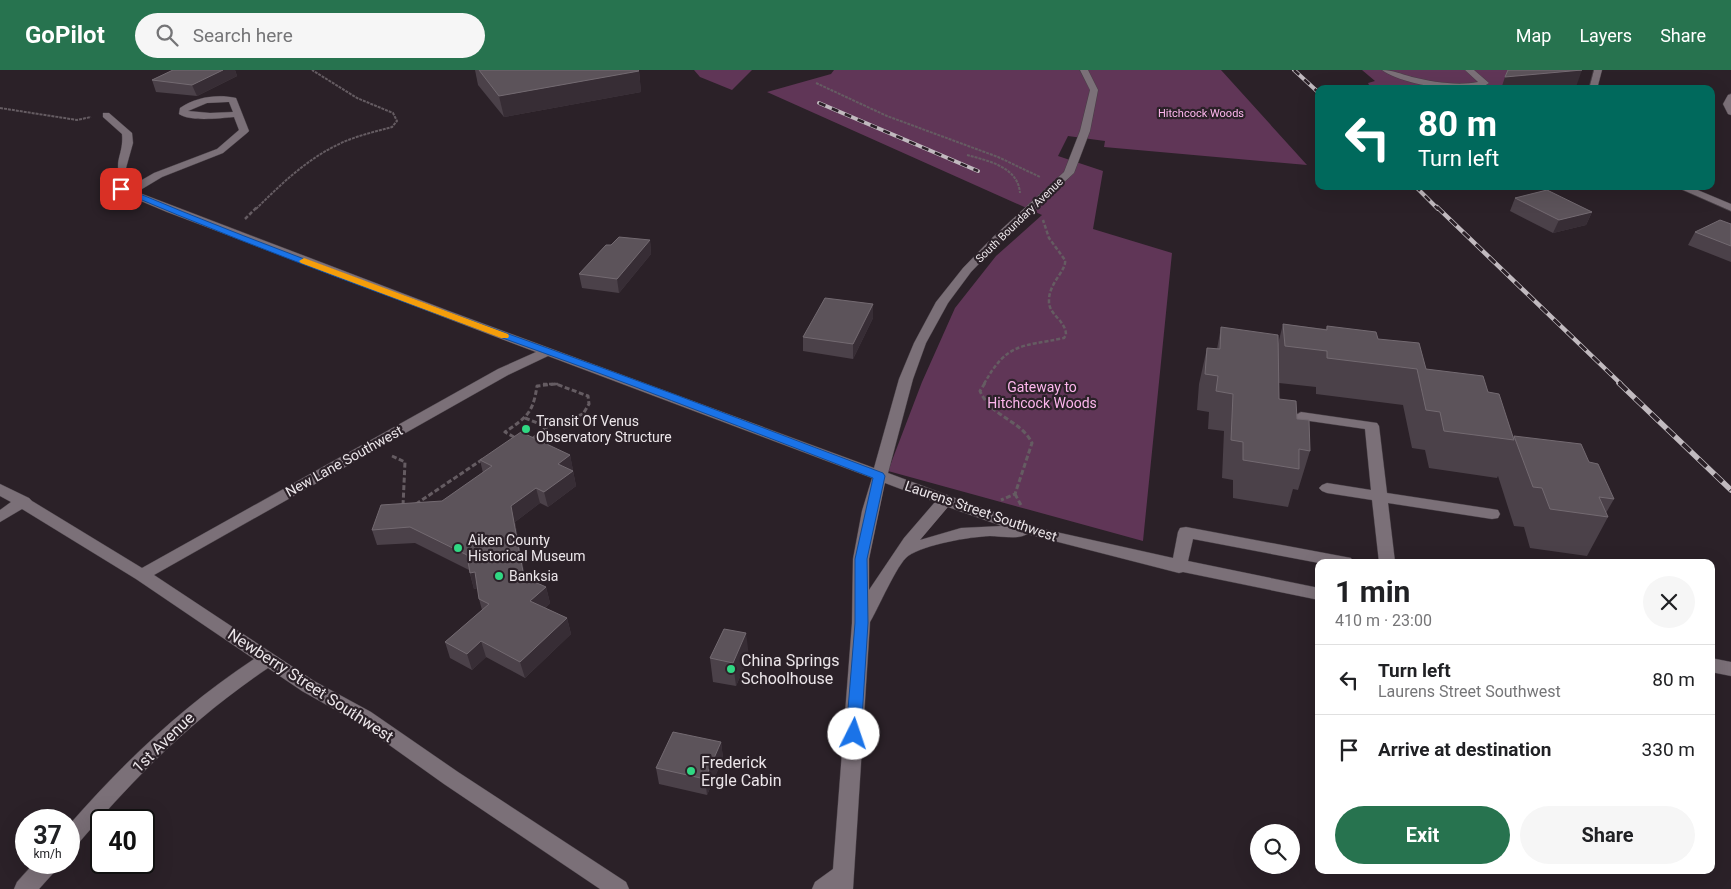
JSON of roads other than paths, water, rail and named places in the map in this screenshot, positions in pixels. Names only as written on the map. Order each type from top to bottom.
[{"type":"street","name":"South Boundary Avenue","points":[[843,881],[861,623],[861,559],[879,476],[906,379],[920,343],[942,302],[967,270],[990,246],[1069,173],[1085,131],[1094,90],[1084,70]]},
{"type":"street","points":[[1386,70],[1407,78],[1456,85]]},
{"type":"street","points":[[1469,70],[1485,83],[1473,85]]},
{"type":"street","points":[[1594,85],[1598,70]]},
{"type":"street","points":[[1731,97],[1727,104],[1731,112]]},
{"type":"street","points":[[125,191],[158,175],[200,159],[232,143],[244,131],[241,118],[237,114],[236,105],[233,100],[222,99],[191,104],[183,110],[184,114],[196,116],[237,114]]},
{"type":"street","points":[[106,114],[127,133],[128,143],[121,168],[126,181],[125,191]]},
{"type":"street","points":[[1688,190],[1731,208]]},
{"type":"street","name":"Laurens Street Southwest","points":[[125,191],[445,314],[945,501],[1044,534],[1179,567],[1315,593]]},
{"type":"street","name":"New Lane Southwest","points":[[142,575],[503,372],[548,351]]},
{"type":"street","points":[[1301,416],[1372,426],[1387,559]]},
{"type":"street","points":[[1327,488],[1492,514]]},
{"type":"street","name":"Newberry Street Southwest","points":[[0,489],[24,501],[142,575],[308,686],[364,717],[450,778],[618,889]]},
{"type":"street","points":[[0,517],[24,501]]},
{"type":"street","points":[[861,623],[879,586],[931,516],[945,501]]},
{"type":"street","points":[[904,552],[936,539],[958,533],[984,531],[1044,534]]},
{"type":"street","points":[[1179,567],[1186,532],[1329,559]]},
{"type":"street","name":"1st Avenue","points":[[80,828],[155,747],[188,716],[268,659]]},
{"type":"street","points":[[1715,666],[1731,669]]},
{"type":"street","points":[[25,889],[38,874]]},
{"type":"street","points":[[823,889],[843,881]]},
{"type":"railway","points":[[1294,70],[1315,89]]},
{"type":"railway","points":[[819,103],[978,171]]},
{"type":"railway","points":[[1419,190],[1438,209]]},
{"type":"railway","points":[[1437,207],[1621,384]]},
{"type":"railway","points":[[1619,383],[1731,490]]},
{"type":"place","name":"Transit Of Venus Observatory Structure","points":[[526,429]]},
{"type":"place","name":"Aiken County Historical Museum","points":[[458,548]]},
{"type":"place","name":"Banksia","points":[[499,576]]},
{"type":"place","name":"China Springs Schoolhouse","points":[[731,669]]},
{"type":"place","name":"Frederick Ergle Cabin","points":[[691,771]]},
{"type":"park label","name":"Hitchcock Woods","points":[[1201,113]]},
{"type":"park label","name":"Gateway to Hitchcock Woods","points":[[1042,396]]}]
